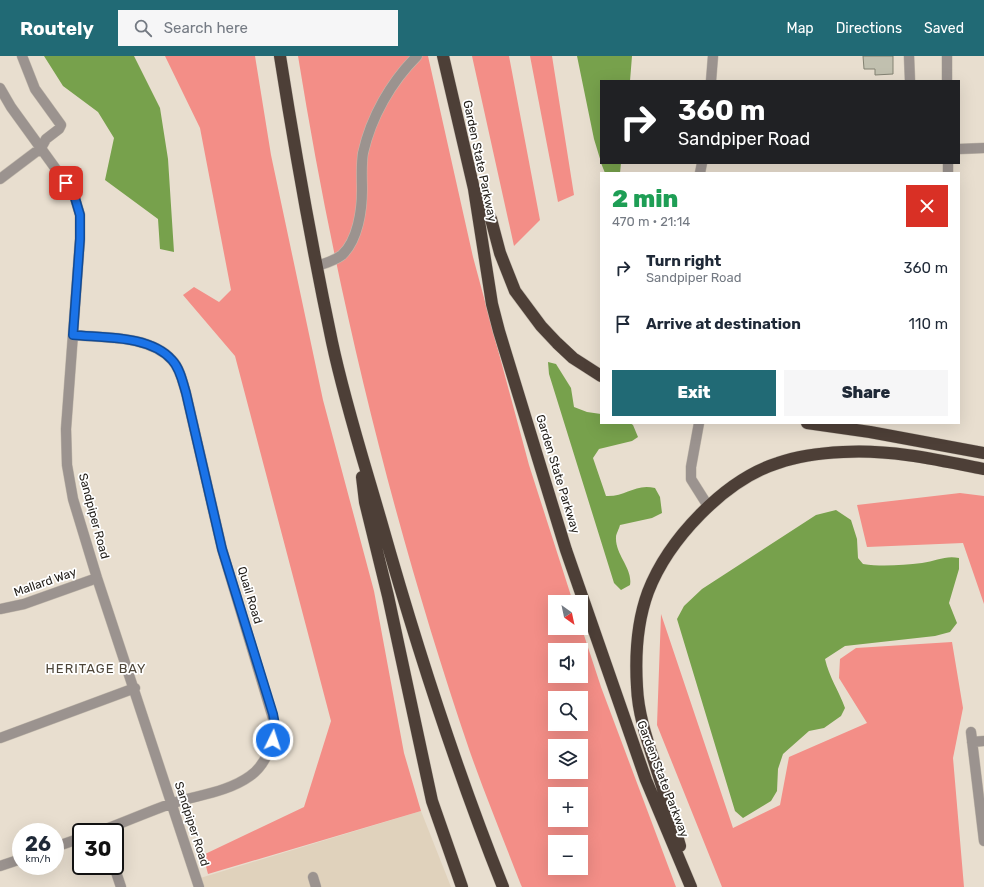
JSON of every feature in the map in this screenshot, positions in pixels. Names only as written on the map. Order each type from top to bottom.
[{"type":"highway","points":[[280,56],[332,342],[361,458],[434,701],[462,780],[503,887]]},
{"type":"highway","name":"Garden State Parkway","points":[[443,56],[474,189],[492,304],[499,331],[566,550],[646,780],[693,887]]},
{"type":"highway","points":[[474,189],[491,219],[500,253],[515,290],[541,326],[556,343],[573,358],[600,375]]},
{"type":"highway","points":[[814,424],[870,432],[984,453]]},
{"type":"highway","points":[[693,887],[642,721],[637,688],[636,651],[640,622],[648,592],[674,545],[701,512],[708,506],[736,484],[778,463],[842,452],[868,452],[912,457],[984,469]]},
{"type":"highway","points":[[361,458],[365,502],[388,596],[420,748],[439,826],[462,887]]},
{"type":"street","points":[[0,179],[42,148],[46,139],[59,129],[61,125],[36,90],[22,56]]},
{"type":"street","points":[[317,266],[333,261],[342,254],[354,235],[362,202],[363,153],[378,113],[394,82],[417,56]]},
{"type":"street","points":[[711,80],[713,56]]},
{"type":"street","points":[[909,56],[910,80]]},
{"type":"street","points":[[947,56],[947,80]]},
{"type":"street","name":"Sandpiper Road","points":[[0,88],[11,107],[66,183],[75,198],[80,215],[80,239],[66,429],[67,465],[73,499],[199,887]]},
{"type":"street","points":[[960,149],[984,148]]},
{"type":"street","name":"Quail Road","points":[[73,335],[142,342],[160,350],[172,360],[180,373],[222,549],[275,725],[273,740],[266,758],[251,775],[232,786],[171,804],[122,823]]},
{"type":"street","points":[[699,424],[691,467],[691,479],[708,506]]},
{"type":"street","name":"Mallard Way","points":[[0,609],[24,604],[98,578]]},
{"type":"street","points":[[0,738],[135,688]]},
{"type":"street","points":[[984,741],[971,737],[979,759],[984,841]]},
{"type":"street","points":[[0,866],[12,862]]},
{"type":"street","points":[[117,875],[121,887]]},
{"type":"shaded area","points":[[44,56],[134,56],[160,108],[168,159],[174,252],[160,249],[158,219],[105,180],[114,138],[98,112],[63,86]]},
{"type":"shaded area","points":[[165,56],[255,56],[271,155],[323,400],[374,591],[404,753],[421,811],[208,874],[203,855],[304,807],[331,721],[235,356],[183,295],[194,287],[219,302],[231,290],[200,128]]},
{"type":"shaded area","points":[[298,56],[428,56],[473,257],[529,465],[571,595],[548,595],[548,635],[584,635],[587,643],[548,643],[548,683],[588,683],[588,647],[601,687],[676,887],[522,887],[470,752],[416,581],[369,408],[330,233]]},
{"type":"shaded area","points":[[472,56],[509,56],[540,220],[514,246]]},
{"type":"shaded area","points":[[530,56],[552,56],[574,195],[558,202]]},
{"type":"shaded area","points":[[577,56],[632,56],[630,80],[600,80],[600,159],[594,139]]},
{"type":"shaded area","points":[[601,164],[621,164],[620,172],[605,172]]},
{"type":"shaded area","points":[[548,362],[556,364],[571,388],[574,407],[587,412],[600,414],[600,424],[633,425],[638,437],[632,441],[599,449],[593,458],[606,496],[613,496],[642,487],[648,487],[655,488],[660,497],[662,513],[652,518],[620,525],[616,536],[616,544],[627,567],[630,579],[630,585],[621,590],[614,583],[549,374]]},
{"type":"shaded area","points":[[960,493],[984,496],[984,604],[963,543],[867,547],[857,505]]},
{"type":"shaded area","points":[[836,510],[851,520],[857,539],[858,558],[863,564],[900,565],[922,563],[945,558],[959,558],[959,569],[949,603],[957,623],[950,632],[935,636],[845,646],[825,659],[829,672],[845,708],[841,716],[824,728],[809,731],[783,754],[778,769],[777,791],[771,801],[743,818],[735,811],[677,619],[684,606],[702,589],[816,515]]},
{"type":"shaded area","points":[[661,614],[733,828],[780,805],[789,757],[867,723],[839,678],[840,659],[856,648],[952,642],[963,708],[953,758],[964,887],[722,887],[657,725]]},
{"type":"shaded area","points":[[421,811],[451,887],[199,887],[197,879]]},
{"type":"building","points":[[863,56],[893,56],[893,74],[875,75],[875,69],[864,69]]},
{"type":"district","name":"HERITAGE BAY","points":[[96,668]]},
{"type":"route","points":[[66,183],[75,198],[80,215],[80,239],[73,335],[142,342],[160,350],[172,360],[180,373],[222,549],[273,714],[275,725],[273,740]]}]
